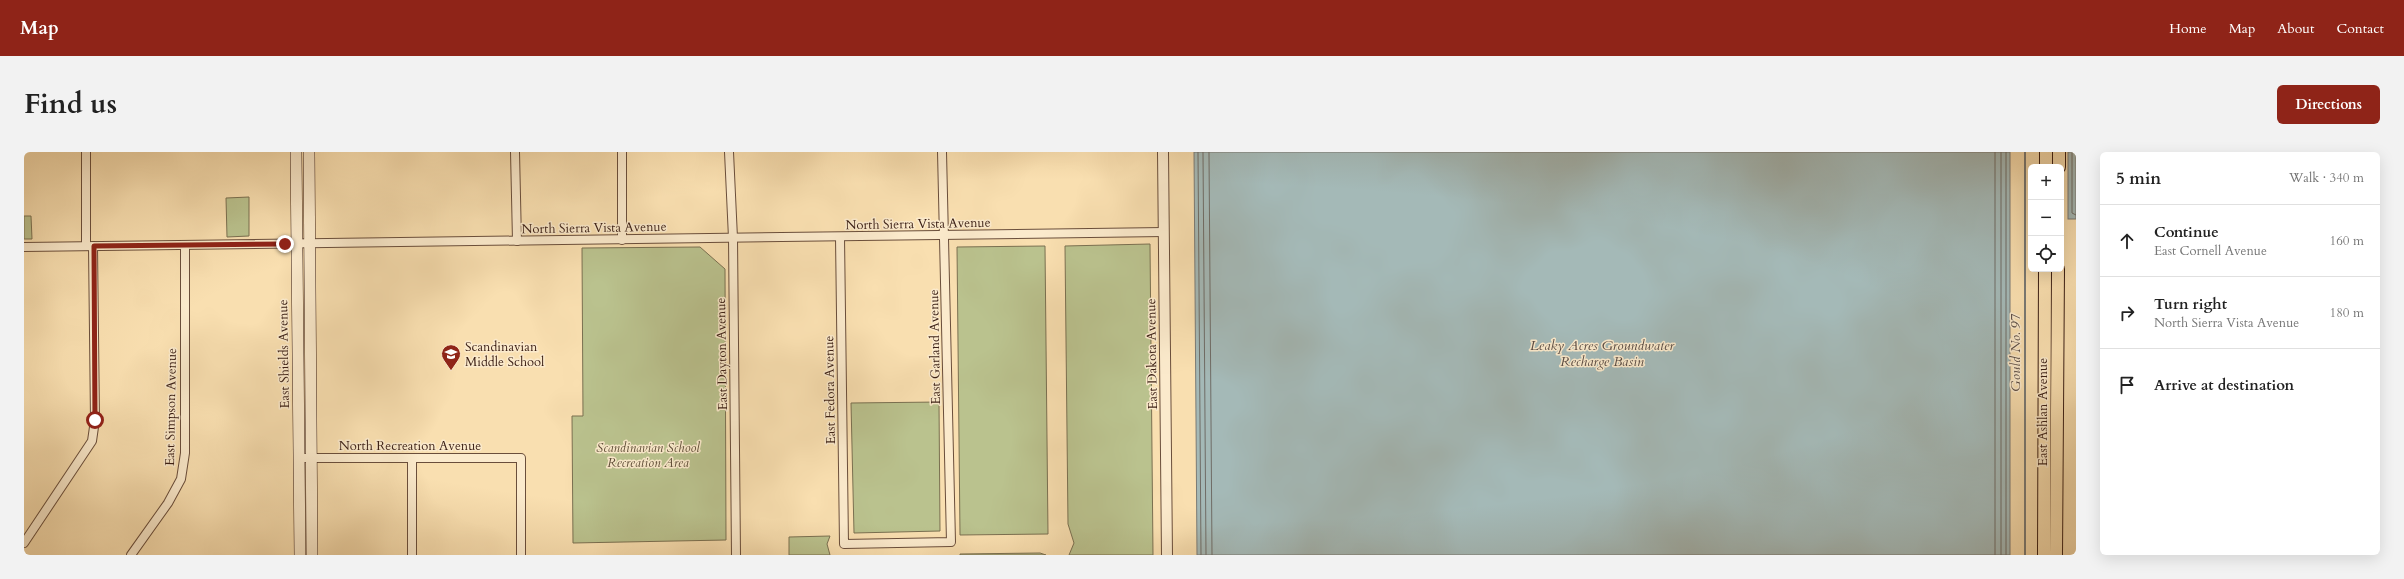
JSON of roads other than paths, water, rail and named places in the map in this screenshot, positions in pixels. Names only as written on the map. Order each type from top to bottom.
[{"type":"main road","name":"East Shields Avenue","points":[[296,152],[300,555]]},
{"type":"main road","name":"East Shields Avenue","points":[[309,152],[312,555]]},
{"type":"main road","points":[[2046,152],[2046,164]]},
{"type":"main road","points":[[2059,152],[2059,164]]},
{"type":"main road","name":"East Ashlan Avenue","points":[[2044,555],[2045,272]]},
{"type":"main road","name":"East Ashlan Avenue","points":[[2056,555],[2058,272]]},
{"type":"street","points":[[24,543],[92,441],[95,420],[86,152]]},
{"type":"street","points":[[515,152],[517,241]]},
{"type":"street","points":[[622,152],[622,240]]},
{"type":"street","name":"East Dayton Avenue","points":[[730,152],[733,238],[736,555]]},
{"type":"street","name":"East Garland Avenue","points":[[844,544],[951,542],[942,152]]},
{"type":"street","name":"East Dakota Avenue","points":[[1163,152],[1167,555]]},
{"type":"street","name":"North Sierra Vista Avenue","points":[[24,247],[1164,232]]},
{"type":"street","name":"East Fedora Avenue","points":[[840,237],[844,544]]},
{"type":"street","name":"East Simpson Avenue","points":[[131,555],[168,503],[181,479],[185,453],[185,245]]},
{"type":"street","name":"North Recreation Avenue","points":[[299,458],[521,458],[521,555]]},
{"type":"street","points":[[412,458],[412,555]]},
{"type":"water","name":"Leaky Acres Groundwater Recharge Basin","points":[[1194,152],[2010,152],[2010,555],[1197,555]]},
{"type":"water","points":[[2068,152],[2076,152],[2076,219],[2068,219]]},
{"type":"waterway","name":"Gould No. 97","points":[[2025,152],[2025,555]]},
{"type":"place","name":"Scandinavian Middle School","points":[[451,371]]},
{"type":"park label","name":"Scandinavian School Recreation Area","points":[[648,456]]}]
